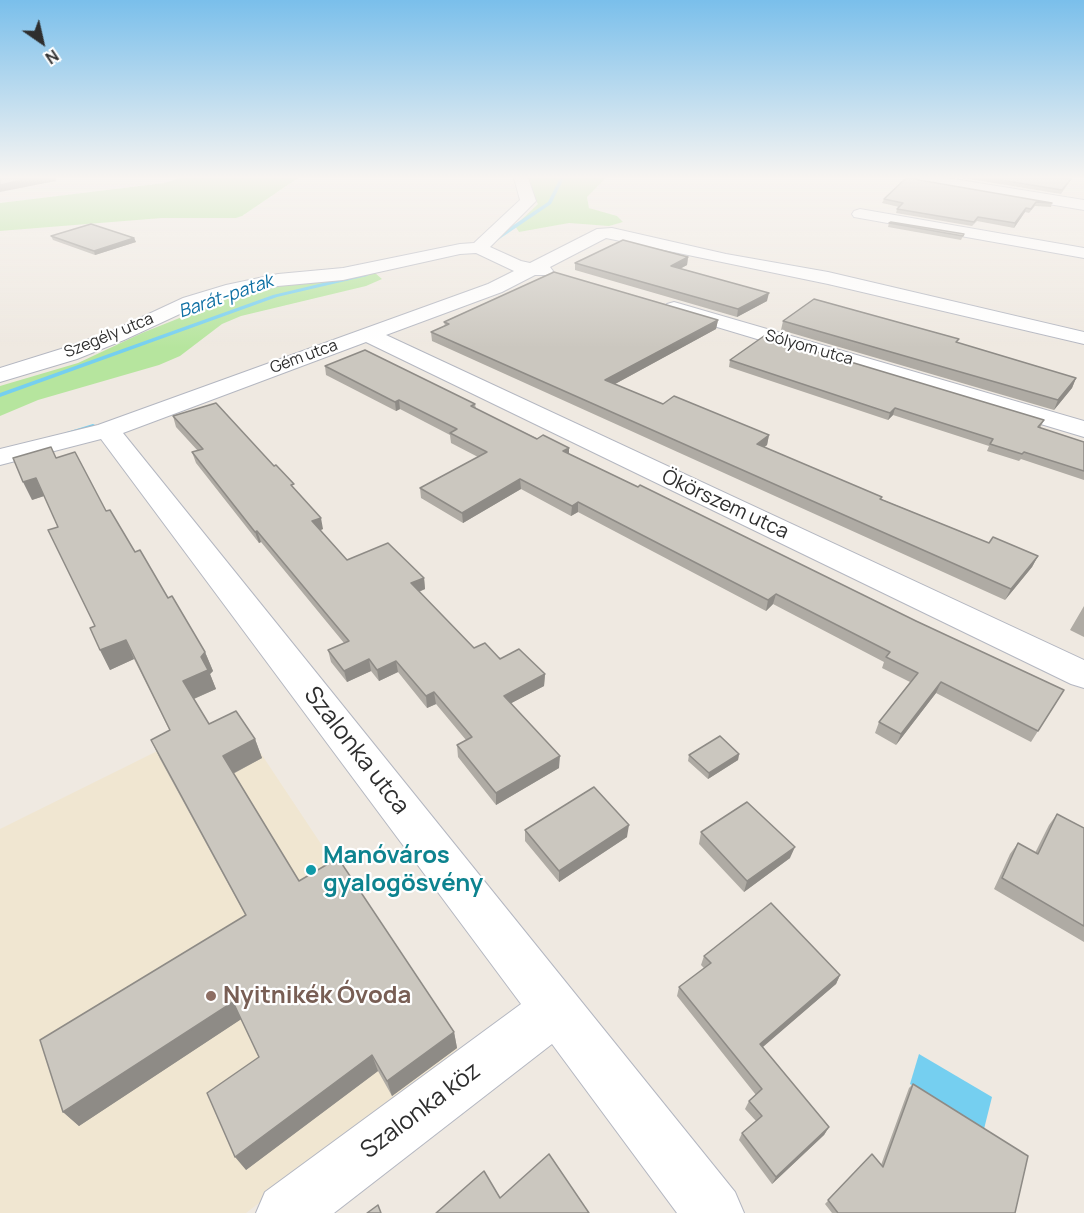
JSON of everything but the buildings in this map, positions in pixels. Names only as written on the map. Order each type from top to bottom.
[{"type":"street","points":[[493,235],[479,248],[516,266],[562,275]]},
{"type":"street","name":"Gém utca","points":[[0,457],[107,430],[495,288],[601,235]]},
{"type":"street","name":"Gém utca","points":[[619,235],[726,259],[828,278],[1084,338]]},
{"type":"street","points":[[978,235],[1084,253]]},
{"type":"street","name":"Szegély utca","points":[[0,375],[117,336],[190,302],[233,289],[278,280],[343,274],[460,249],[479,248]]},
{"type":"street","name":"Sólyom utca","points":[[653,302],[1084,429]]},
{"type":"street","name":"Ökörszem utca","points":[[366,334],[1084,675]]},
{"type":"street","name":"Szalonka utca","points":[[107,430],[714,1213]]},
{"type":"street","name":"Szalonka köz","points":[[286,1213],[556,1009]]},
{"type":"shaded area","name":"Nyitnikék Óvoda","points":[[234,713],[458,1050],[246,1213],[0,1213],[0,829]]},
{"type":"green space","points":[[375,273],[382,279],[366,286],[241,316],[222,324],[180,356],[159,365],[38,400],[0,416],[0,386],[78,363],[142,333],[227,299],[281,286]]},
{"type":"water","points":[[919,1054],[992,1097],[984,1129],[910,1084]]},
{"type":"waterway","name":"Barát-patak","points":[[493,241],[503,235]]},
{"type":"waterway","name":"Barát-patak","points":[[0,395],[275,296],[365,275]]},
{"type":"waterway","points":[[70,432],[93,426]]},
{"type":"place","name":"Manóváros gyalogösvény","points":[[311,870]]},
{"type":"place","name":"Nyitnikék Óvoda","points":[[211,996]]}]
